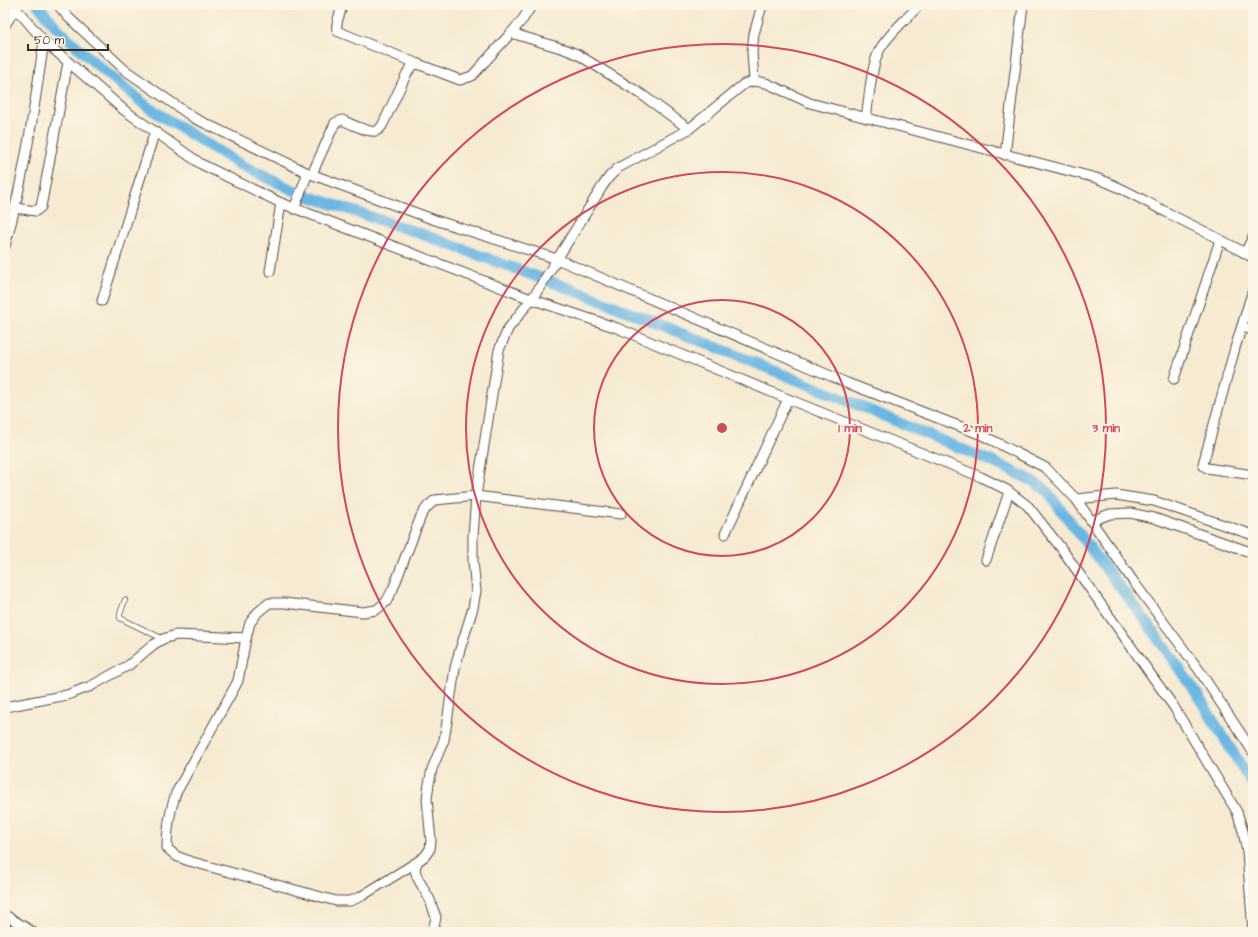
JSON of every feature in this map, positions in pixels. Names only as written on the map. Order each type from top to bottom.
[{"type":"street","points":[[58,5],[68,17],[125,70],[194,118],[310,173],[555,263],[846,383],[982,435],[1046,468],[1076,498],[1133,581],[1199,670],[1253,752]]},
{"type":"street","points":[[342,5],[336,26],[337,31],[460,80],[472,76],[523,19],[532,5]]},
{"type":"street","points":[[754,81],[752,52],[754,34],[762,5]]},
{"type":"street","points":[[866,118],[874,63],[878,53],[884,42],[919,5]]},
{"type":"street","points":[[1005,154],[1023,5]]},
{"type":"street","points":[[5,25],[14,7],[44,41],[124,110],[201,164],[281,203],[295,206],[617,328],[788,400],[982,477],[1009,492],[1028,506],[1061,548],[1128,641],[1174,707],[1237,812],[1243,831],[1247,852],[1253,932]]},
{"type":"street","points":[[511,33],[577,54],[641,94],[689,129]]},
{"type":"street","points":[[5,246],[16,208],[44,41]]},
{"type":"street","points":[[16,208],[36,211],[41,207],[68,62]]},
{"type":"street","points":[[295,206],[304,182],[335,123],[342,120],[370,131],[376,131],[384,124],[406,73],[412,66],[418,64]]},
{"type":"street","points":[[621,514],[476,496],[435,500],[427,507],[421,516],[393,589],[386,602],[376,610],[363,612],[284,603],[269,603],[258,612],[250,624],[238,682],[176,793],[171,813],[167,848],[176,856],[188,861],[336,901],[350,901],[360,897],[425,856],[430,849],[431,841],[427,799],[429,784],[432,769],[444,740],[455,668],[473,608],[476,591],[473,561],[473,536],[476,496],[499,350],[508,329],[533,296],[555,263],[602,187],[618,168],[689,129],[744,84],[754,81],[766,83],[810,104],[1109,182],[1249,255],[1253,238]]},
{"type":"street","points":[[102,301],[155,131]]},
{"type":"street","points":[[270,271],[281,203]]},
{"type":"street","points":[[1174,378],[1220,240]]},
{"type":"street","points":[[1253,290],[1203,464],[1207,468],[1253,475]]},
{"type":"street","points":[[1242,326],[1253,331]]},
{"type":"street","points":[[725,534],[788,400]]},
{"type":"street","points":[[986,560],[1009,492]]},
{"type":"street","points":[[1076,498],[1116,495],[1154,501],[1253,535]]},
{"type":"street","points":[[1091,521],[1110,514],[1130,513],[1154,518],[1253,553]]},
{"type":"street","points":[[5,707],[67,695],[91,686],[129,665],[153,645],[163,639],[176,635],[246,638]]},
{"type":"street","points":[[417,862],[415,870],[417,877],[430,900],[436,917],[433,932]]},
{"type":"street","points":[[5,915],[33,932]]},
{"type":"lane","points":[[125,600],[120,618],[163,639]]},
{"type":"waterway","points":[[38,5],[58,29],[97,65],[149,108],[242,166],[302,194],[416,232],[592,297],[812,386],[993,462],[1031,480],[1046,490],[1145,620],[1195,691],[1253,785]]},
{"type":"railway","points":[[5,924],[18,932]]}]
